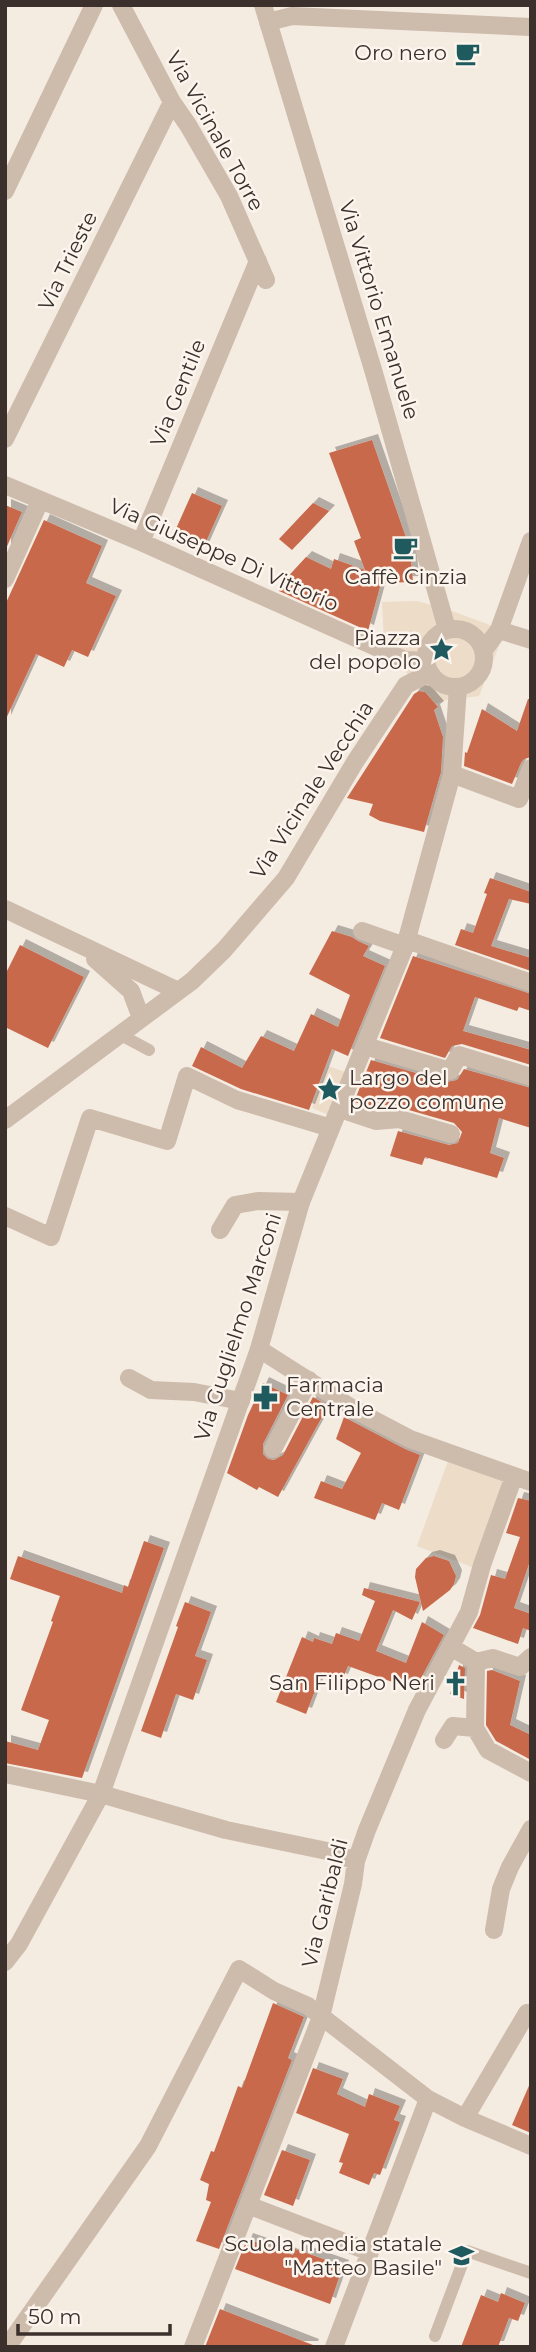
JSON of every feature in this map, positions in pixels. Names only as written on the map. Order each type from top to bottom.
[{"type":"street","points":[[5,191],[94,5]]},
{"type":"street","name":"Via Vicinale Torre","points":[[121,5],[172,102],[229,196],[266,280]]},
{"type":"street","points":[[266,13],[277,5]]},
{"type":"street","points":[[266,13],[292,16],[393,12],[531,27]]},
{"type":"street","name":"Via Vittorio Emanuele","points":[[266,13],[378,386],[447,629]]},
{"type":"street","name":"Via Trieste","points":[[5,439],[172,102]]},
{"type":"street","name":"Via Gentile","points":[[141,542],[258,261]]},
{"type":"street","name":"Via Giuseppe Di Vittorio","points":[[5,485],[141,542],[405,660],[428,667]]},
{"type":"street","points":[[5,579],[40,501]]},
{"type":"street","points":[[483,651],[499,630],[531,541]]},
{"type":"street","points":[[447,629],[473,635],[483,651],[484,663],[478,675],[470,683],[458,687],[437,681],[428,667],[428,645],[433,638],[447,629]]},
{"type":"street","points":[[499,630],[531,640]]},
{"type":"street","name":"Via Vicinale Vecchia","points":[[5,1120],[192,981],[224,950],[286,878],[355,762],[406,685],[428,667]]},
{"type":"street","name":"Via Guglielmo Marconi","points":[[5,1962],[19,1944],[101,1794],[259,1349],[301,1202],[406,943],[452,774],[458,687]]},
{"type":"street","points":[[452,774],[520,799],[531,768]]},
{"type":"street","points":[[9,910],[178,991]]},
{"type":"street","points":[[9,910],[96,959],[131,991],[141,1017]]},
{"type":"street","points":[[362,931],[531,984]]},
{"type":"street","points":[[365,1046],[450,1070],[459,1055],[531,1077]]},
{"type":"street","points":[[5,1216],[51,1237],[90,1118],[167,1141],[187,1076],[237,1100],[331,1128]]},
{"type":"street","points":[[340,1109],[376,1121],[398,1119],[450,1133]]},
{"type":"street","points":[[220,1230],[235,1205],[258,1201],[301,1202]]},
{"type":"street","points":[[259,1349],[355,1410],[410,1439],[522,1479]]},
{"type":"street","points":[[130,1378],[144,1394],[194,1392],[241,1401]]},
{"type":"street","points":[[273,1449],[309,1380]]},
{"type":"street","name":"Via Garibaldi","points":[[193,2347],[321,2017],[353,1884],[356,1861],[402,1743],[469,1612],[482,1565],[522,1479]]},
{"type":"street","points":[[451,1647],[476,1662],[493,1658],[520,1667],[531,1657]]},
{"type":"street","points":[[476,1662],[475,1728],[488,1750],[531,1773]]},
{"type":"street","points":[[443,1740],[453,1726],[475,1728]]},
{"type":"street","points":[[5,1774],[101,1794],[226,1830],[327,1851],[356,1861]]},
{"type":"street","points":[[494,1930],[501,1889],[531,1829]]},
{"type":"street","points":[[10,2343],[148,2146],[239,1969],[274,1991],[308,2006],[429,2099],[465,2118],[531,2146]]},
{"type":"street","points":[[465,2118],[527,2013]]},
{"type":"street","points":[[334,2347],[429,2099]]},
{"type":"street","points":[[248,2205],[370,2252]]},
{"type":"lane","points":[[120,1034],[149,1050]]},
{"type":"lane","points":[[435,2336],[467,2251],[531,2273]]},
{"type":"shaded area","name":"Piazza del popolo","points":[[417,601],[490,625],[502,638],[479,696],[435,704],[404,670],[385,661],[382,602]]},
{"type":"shaded area","name":"Largo del pozzo comune","points":[[328,1066],[345,1072],[329,1115],[312,1108]]},
{"type":"shaded area","points":[[448,1461],[509,1484],[477,1569],[417,1546]]},
{"type":"building","points":[[372,440],[410,549],[413,582],[381,583],[368,631],[279,591],[283,582],[306,557],[331,569],[334,559],[365,570],[354,541],[361,538],[329,453]]},
{"type":"building","points":[[192,493],[222,506],[201,553],[171,540]]},
{"type":"building","points":[[313,503],[329,511],[292,550],[279,539]]},
{"type":"building","points":[[5,505],[22,512],[5,551]]},
{"type":"building","points":[[44,520],[102,546],[86,583],[116,596],[88,657],[72,650],[64,667],[36,654],[5,721],[5,605]]},
{"type":"building","points":[[425,692],[438,707],[434,710],[443,737],[441,772],[424,832],[380,821],[369,815],[373,804],[347,798],[414,694]]},
{"type":"building","points":[[528,699],[531,699],[531,757],[521,763],[512,784],[464,766],[465,752],[467,753],[482,709],[517,731]]},
{"type":"building","points":[[490,878],[531,892],[531,904],[509,899],[491,946],[531,958],[531,971],[455,945],[461,929],[473,933]]},
{"type":"building","points":[[332,931],[369,946],[363,956],[385,966],[348,1056],[332,1049],[309,1110],[241,1089],[192,1066],[201,1047],[242,1068],[261,1036],[294,1051],[311,1014],[338,1027],[350,995],[309,974]]},
{"type":"building","points":[[20,945],[84,977],[48,1048],[5,1027],[5,975]]},
{"type":"building","points":[[413,956],[531,994],[531,1011],[519,1007],[517,1011],[475,997],[463,1031],[531,1050],[531,1065],[462,1044],[452,1046],[445,1058],[380,1038]]},
{"type":"building","points":[[371,1060],[447,1082],[457,1080],[464,1069],[531,1088],[531,1128],[499,1118],[490,1153],[504,1158],[497,1178],[425,1157],[422,1165],[390,1156],[398,1131],[449,1145],[458,1143],[462,1132],[454,1123],[402,1108],[377,1109],[354,1102]]},
{"type":"building","points":[[263,1383],[288,1395],[263,1444],[263,1454],[268,1459],[274,1460],[283,1455],[313,1397],[328,1406],[278,1497],[259,1487],[257,1490],[227,1473]]},
{"type":"building","points":[[344,1417],[420,1455],[399,1510],[382,1503],[375,1520],[314,1498],[321,1481],[342,1489],[361,1453],[336,1439]]},
{"type":"building","points":[[518,1498],[531,1501],[531,1558],[514,1608],[531,1614],[531,1631],[523,1628],[518,1644],[473,1628],[480,1615],[491,1575],[505,1579],[520,1537],[506,1533]]},
{"type":"building","points":[[144,1541],[164,1548],[82,1778],[5,1763],[5,1741],[38,1750],[49,1720],[21,1710],[60,1596],[10,1579],[18,1556],[122,1593],[124,1585],[128,1587]]},
{"type":"building","points":[[434,1556],[449,1561],[456,1576],[450,1590],[423,1611],[415,1577],[416,1569],[426,1558]]},
{"type":"building","points":[[364,1588],[420,1602],[412,1620],[393,1610],[376,1651],[406,1663],[422,1622],[444,1635],[419,1682],[413,1680],[409,1688],[348,1666],[342,1680],[322,1672],[306,1714],[276,1702],[302,1637],[313,1642],[314,1638],[332,1644],[336,1633],[359,1641],[375,1601],[362,1595]]},
{"type":"building","points":[[185,1602],[211,1612],[195,1656],[207,1660],[193,1700],[176,1694],[161,1738],[141,1731]]},
{"type":"building","points":[[459,1665],[465,1668],[464,1699],[450,1694]]},
{"type":"building","points":[[492,1670],[520,1681],[510,1725],[531,1735],[531,1760],[496,1741],[486,1725],[487,1671]]},
{"type":"building","points":[[273,2003],[304,2017],[288,2058],[292,2060],[219,2249],[196,2241],[211,2202],[206,2200],[209,2184],[200,2180],[211,2151],[214,2152],[238,2086],[242,2088]]},
{"type":"building","points":[[313,2068],[343,2079],[337,2094],[365,2107],[369,2094],[400,2106],[394,2120],[400,2122],[380,2175],[374,2173],[369,2185],[339,2173],[343,2163],[339,2162],[349,2134],[296,2113]]},
{"type":"building","points":[[531,2081],[531,2133],[512,2125]]},
{"type":"building","points":[[282,2150],[310,2160],[293,2206],[264,2195]]},
{"type":"building","points":[[247,2239],[293,2255],[295,2249],[343,2266],[330,2304],[235,2269]]},
{"type":"building","points":[[501,2293],[525,2303],[518,2321],[509,2318],[498,2347],[461,2347],[481,2295],[498,2302]]},
{"type":"building","points":[[220,2309],[313,2345],[205,2347]]},
{"type":"place","name":"Oro nero","points":[[467,53]]},
{"type":"place","name":"Caffè Cinzia","points":[[406,548]]},
{"type":"place","name":"Piazza del popolo","points":[[441,650]]},
{"type":"place","name":"Largo del pozzo comune","points":[[329,1090]]},
{"type":"place","name":"Farmacia Centrale","points":[[266,1397]]},
{"type":"place","name":"San Filippo Neri","points":[[455,1683]]},
{"type":"place","name":"Scuola media statale \"Matteo Basile\"","points":[[462,2256]]}]
